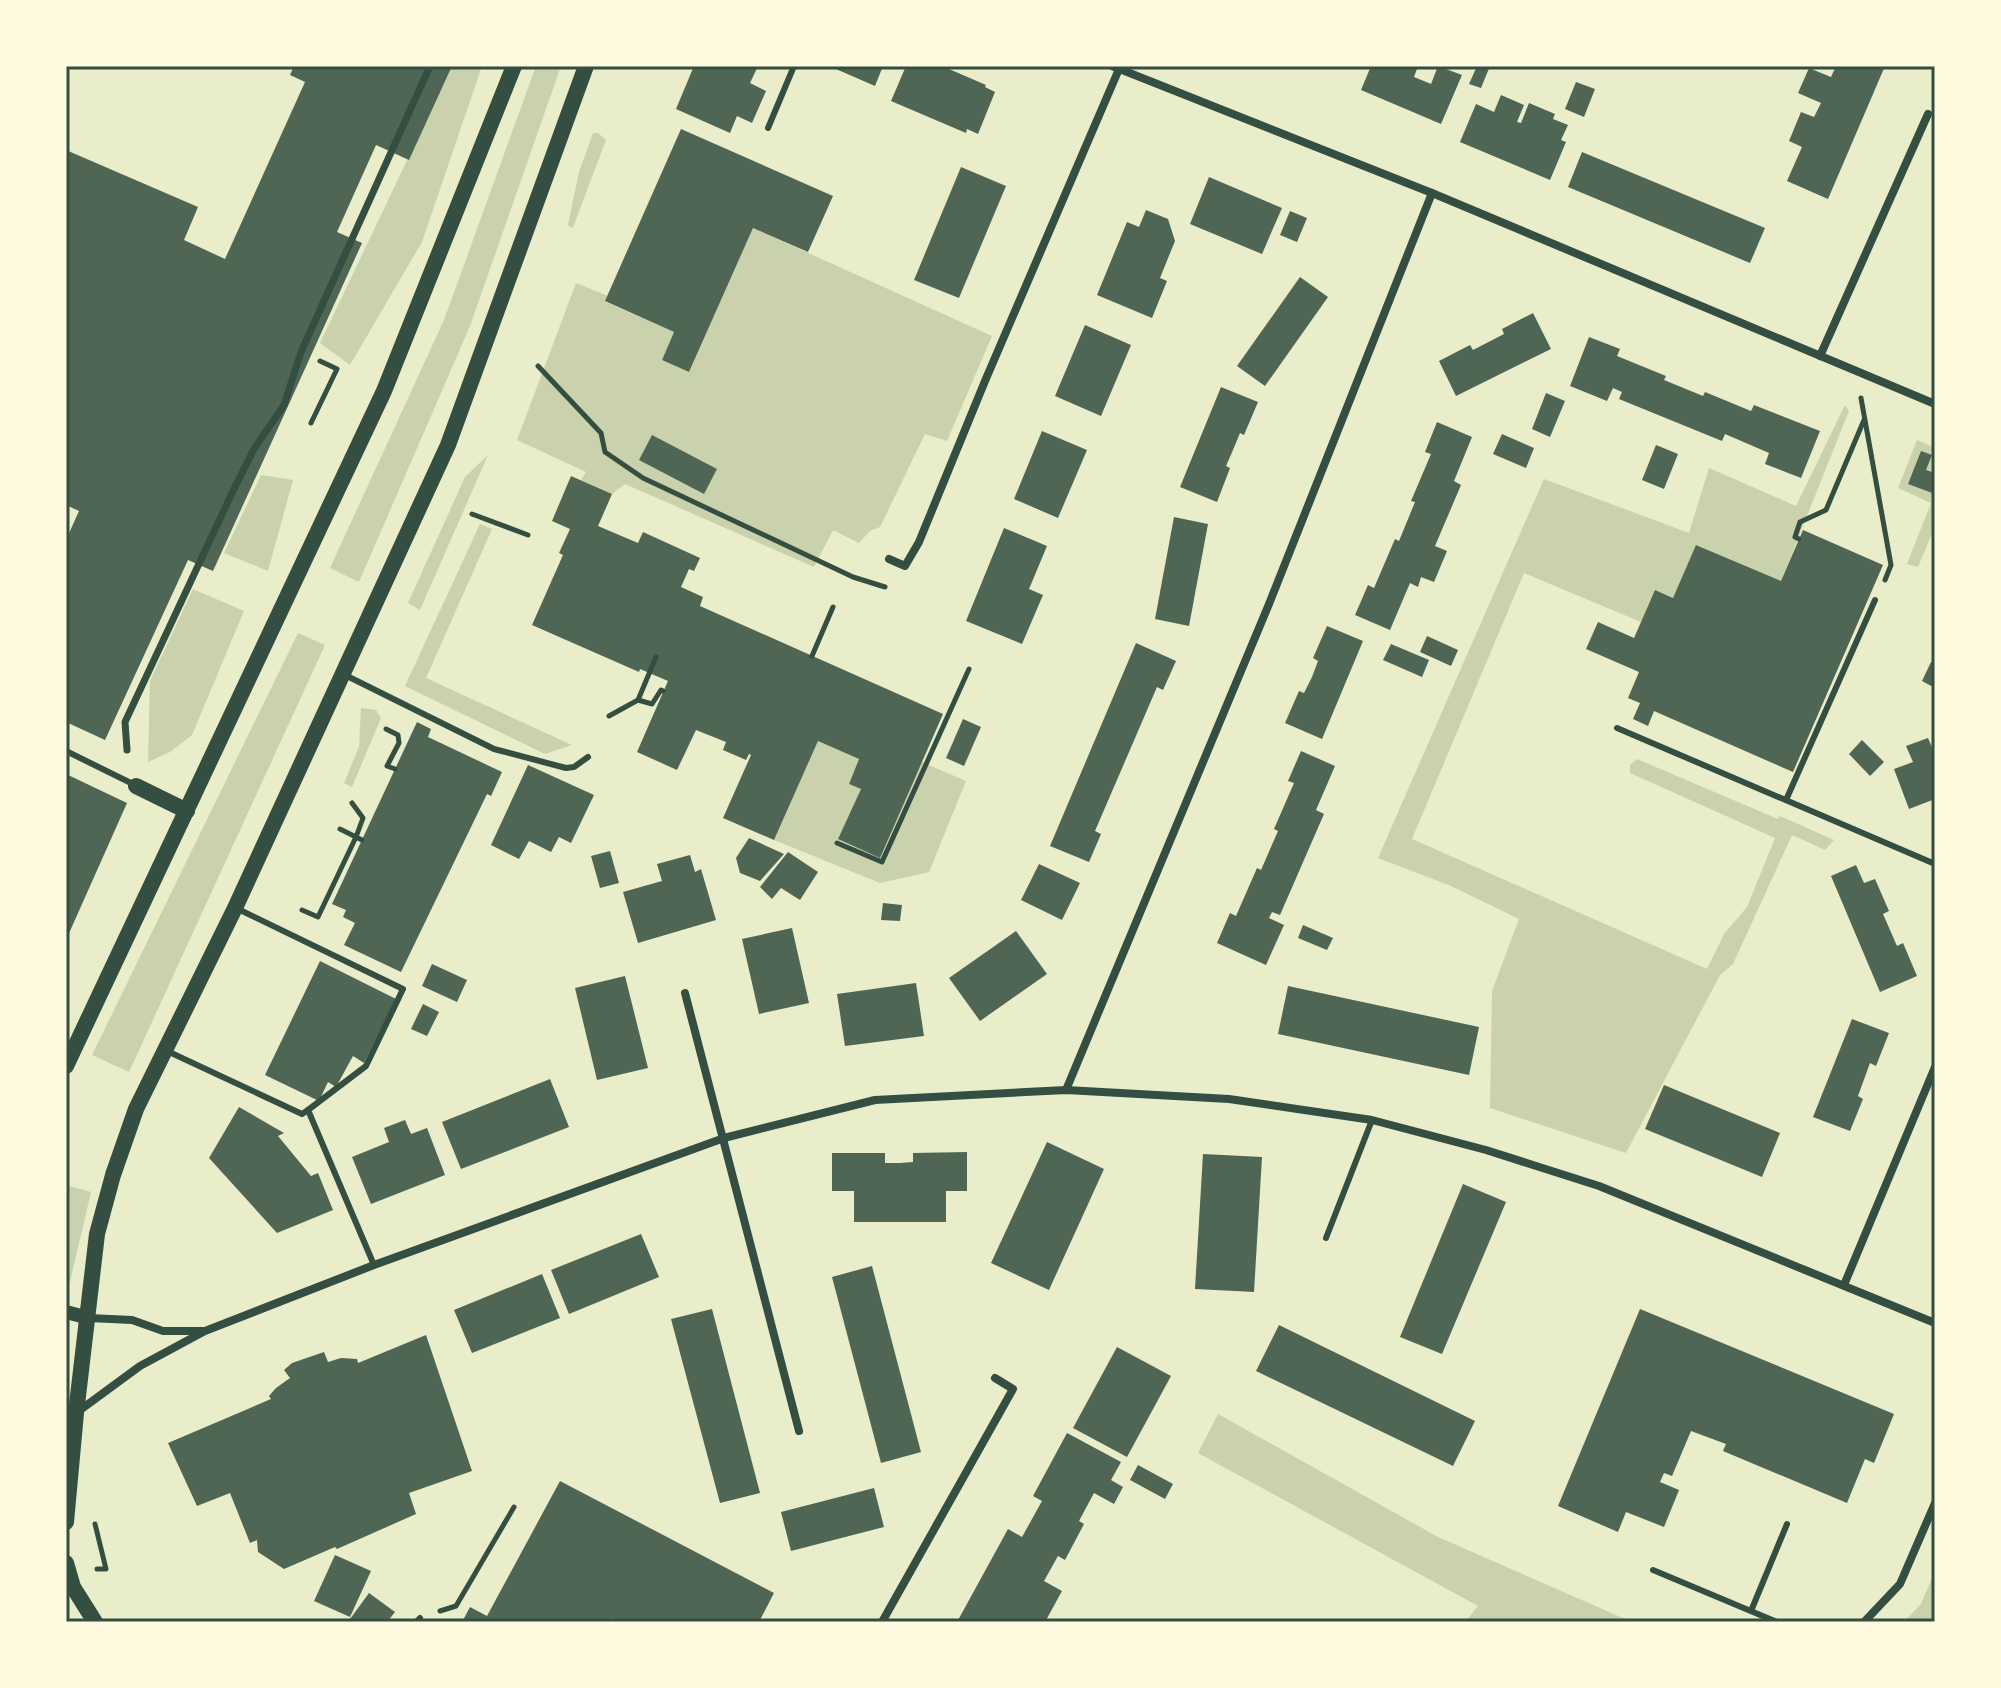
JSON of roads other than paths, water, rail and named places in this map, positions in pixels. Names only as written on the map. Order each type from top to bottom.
[{"type":"main road","points":[[66,1066],[384,391],[514,66]]},
{"type":"main road","points":[[66,1522],[97,1234],[136,1109],[235,908],[448,445],[586,66]]},
{"type":"main road","points":[[136,786],[187,811]]},
{"type":"main road","points":[[66,1563],[73,1587],[95,1622]]},
{"type":"street","points":[[127,750],[125,722],[254,449],[284,405],[301,352],[430,66]]},
{"type":"street","points":[[889,559],[905,566],[919,542],[1116,67],[1432,193],[1935,404]]},
{"type":"street","points":[[1820,356],[1928,114]]},
{"type":"street","points":[[1066,1090],[1269,604],[1432,193]]},
{"type":"street","points":[[685,993],[799,1431]]},
{"type":"street","points":[[1844,1285],[1935,1067]]},
{"type":"street","points":[[76,1413],[140,1366],[205,1331],[374,1265],[724,1138],[875,1100],[1066,1090],[1229,1099],[1372,1120],[1486,1150],[1599,1186],[1935,1323]]},
{"type":"street","points":[[66,1312],[89,1318],[132,1320],[163,1331],[205,1331]]},
{"type":"street","points":[[882,1622],[1013,1389],[995,1378]]},
{"type":"street","points":[[1864,1622],[1900,1584],[1935,1503]]},
{"type":"lane","points":[[768,128],[794,66]]},
{"type":"lane","points":[[1786,800],[1875,600]]},
{"type":"lane","points":[[342,674],[494,749],[566,768],[574,767],[588,757]]},
{"type":"lane","points":[[1617,728],[1935,864]]},
{"type":"lane","points":[[66,751],[136,786]]},
{"type":"lane","points":[[164,1050],[302,1114],[366,1066],[403,989],[235,908]]},
{"type":"lane","points":[[308,1110],[374,1265]]},
{"type":"lane","points":[[1326,1238],[1372,1120]]},
{"type":"lane","points":[[1751,1611],[1787,1524]]},
{"type":"lane","points":[[1653,1570],[1777,1622]]}]
